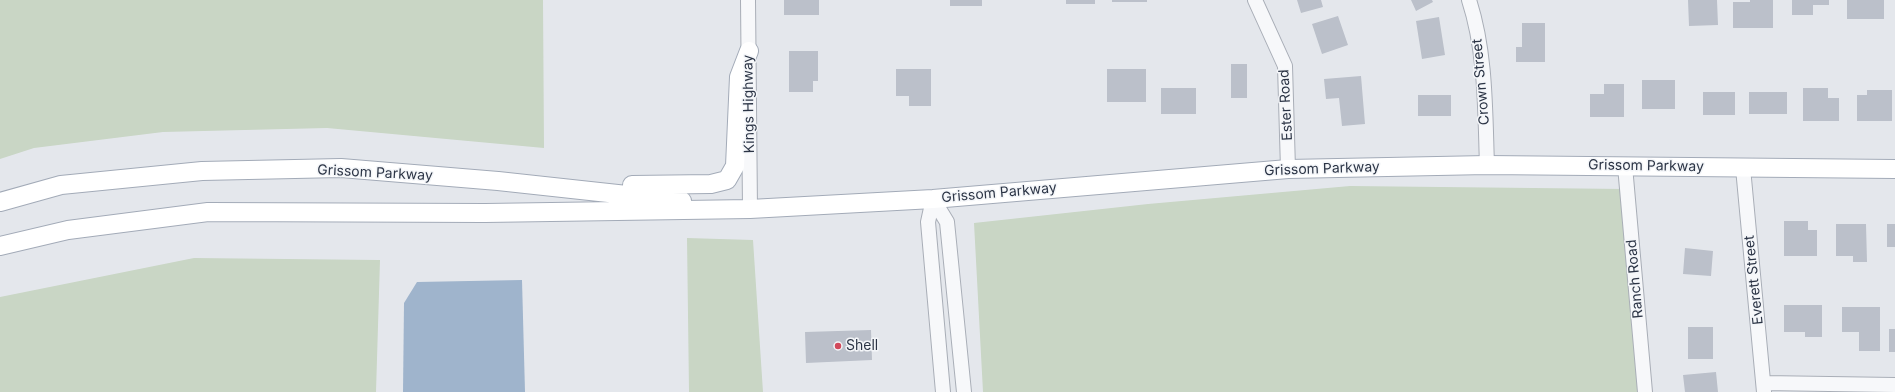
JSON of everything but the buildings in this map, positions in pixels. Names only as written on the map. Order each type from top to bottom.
[{"type":"main road","points":[[589,190],[632,185],[711,184],[727,180],[735,166],[739,77],[748,51]]},
{"type":"main road","name":"Grissom Parkway","points":[[0,246],[68,230],[208,212],[485,213],[750,209],[933,198],[1288,169],[1487,165],[1895,169]]},
{"type":"main road","name":"Grissom Parkway","points":[[0,202],[61,185],[202,171],[341,168],[589,190],[750,209]]},
{"type":"street","name":"Kings Highway","points":[[748,0],[750,209]]},
{"type":"street","name":"Ester Road","points":[[1255,0],[1285,66],[1288,169]]},
{"type":"street","name":"Crown Street","points":[[1469,0],[1476,22],[1485,99],[1487,165]]},
{"type":"street","name":"Ranch Road","points":[[1625,166],[1645,392]]},
{"type":"street","name":"Everett Street","points":[[1743,168],[1764,388]]},
{"type":"street","points":[[933,198],[928,222],[943,392]]},
{"type":"street","points":[[933,198],[948,222],[964,392]]},
{"type":"street","points":[[1764,388],[1895,385]]},
{"type":"green space","points":[[0,0],[543,0],[544,148],[327,128],[163,132],[34,148],[0,159]]},
{"type":"green space","points":[[1350,186],[1625,189],[1641,392],[983,392],[974,223],[1148,204]]},
{"type":"green space","points":[[687,238],[753,240],[763,392],[689,392]]},
{"type":"green space","points":[[194,258],[380,260],[376,392],[0,392],[0,297]]},
{"type":"water","points":[[522,280],[525,392],[403,392],[404,303],[417,282]]},
{"type":"place","name":"Shell","points":[[838,346]]}]
